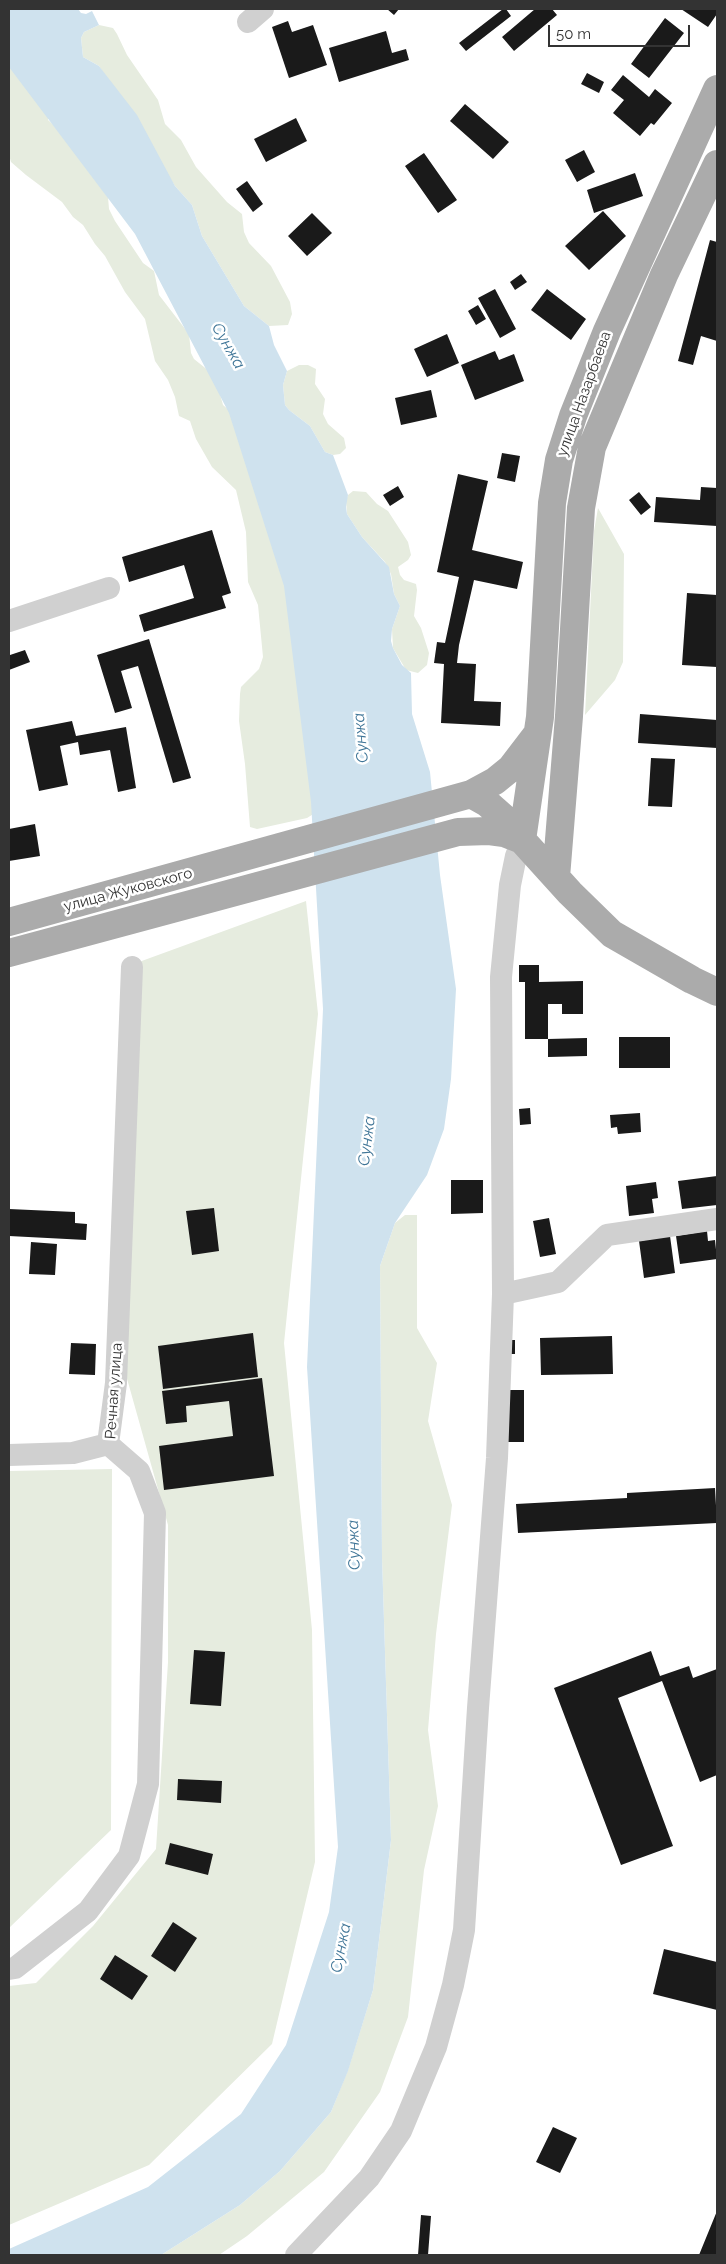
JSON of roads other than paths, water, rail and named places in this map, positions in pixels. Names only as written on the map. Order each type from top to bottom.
[{"type":"main road","name":"улица Назарбаева","points":[[522,840],[538,734],[552,503],[559,460],[573,416],[607,331],[717,89]]},
{"type":"main road","name":"улица Назарбаева","points":[[556,877],[581,508],[592,447],[664,275],[717,164]]},
{"type":"main road","name":"улица Жуковского","points":[[9,922],[458,797],[495,781],[511,768],[538,734]]},
{"type":"main road","points":[[522,840],[535,824],[564,775]]},
{"type":"main road","points":[[458,797],[499,813],[513,826],[522,840],[556,877],[612,934],[684,976],[717,992]]},
{"type":"main road","points":[[9,953],[458,832],[489,831],[504,833],[522,840]]},
{"type":"street","points":[[9,621],[109,588]]},
{"type":"street","points":[[296,2255],[369,2178],[401,2131],[436,2046],[453,1985],[464,1930],[478,1708],[497,1458],[504,1294],[501,978],[510,885],[516,856],[522,840]]},
{"type":"street","name":"Речная улица","points":[[9,1969],[15,1968],[88,1911],[129,1856],[148,1784],[155,1513],[139,1471],[108,1444],[116,1384],[132,967]]},
{"type":"street","points":[[504,1294],[558,1282],[608,1234],[717,1219]]},
{"type":"street","points":[[9,1455],[72,1453],[108,1444]]},
{"type":"water","name":"Сунжа","points":[[9,9],[78,9],[81,13],[86,14],[92,11],[99,25],[84,32],[81,38],[83,57],[99,66],[137,115],[175,186],[192,205],[202,236],[244,306],[269,326],[274,345],[287,371],[283,385],[285,405],[310,426],[325,452],[333,455],[348,495],[347,514],[362,537],[389,567],[394,594],[400,606],[392,629],[391,641],[402,665],[411,673],[412,714],[430,772],[440,875],[456,989],[451,1079],[444,1129],[427,1175],[395,1223],[380,1266],[382,1558],[391,1840],[373,1990],[348,2071],[331,2112],[280,2171],[240,2205],[161,2255],[9,2255],[9,2249],[148,2187],[241,2114],[286,2045],[329,1912],[338,1847],[307,1367],[323,1009],[311,802],[284,586],[229,413],[135,234],[9,67]]}]
